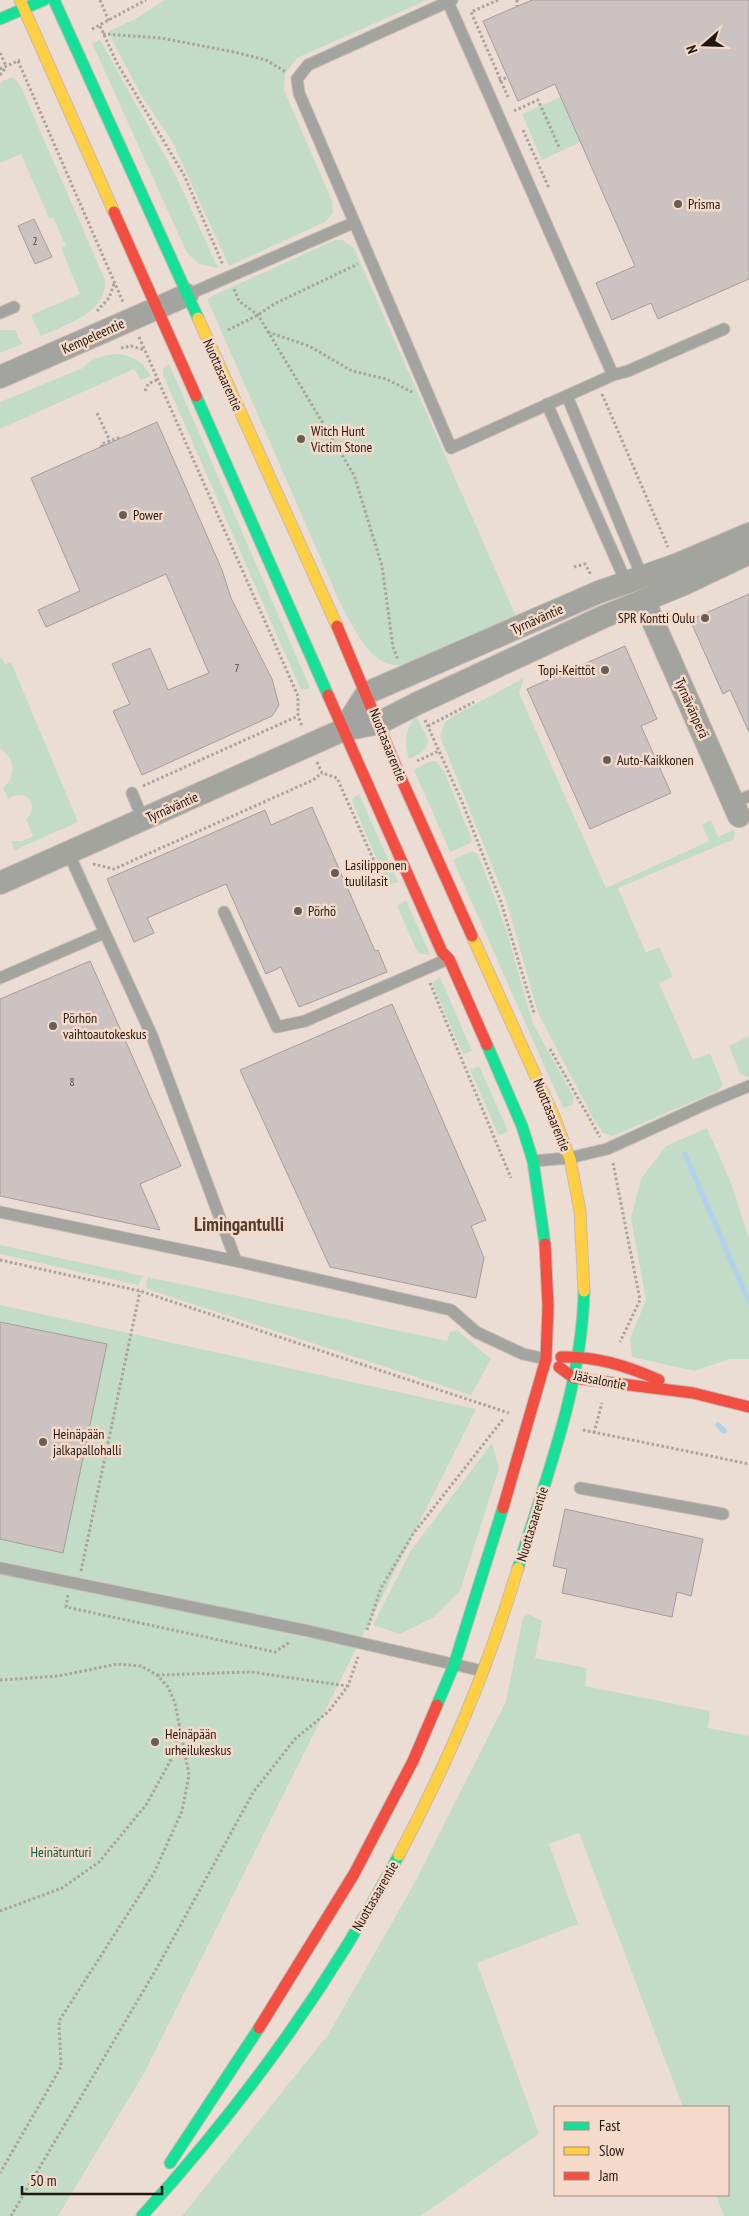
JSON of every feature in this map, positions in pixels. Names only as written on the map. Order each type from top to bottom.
[{"type":"main road","points":[[0,19],[22,5],[44,0]]},
{"type":"main road","name":"Nuottasaarentie","points":[[54,0],[367,693],[400,776],[552,1113],[569,1158],[578,1199],[585,1291],[578,1356],[560,1432],[506,1610],[452,1747],[383,1886],[322,1985],[252,2086],[176,2181],[142,2216]]},
{"type":"main road","points":[[22,5],[442,952],[449,959],[525,1132],[533,1161],[546,1249],[548,1306],[546,1359],[502,1517],[454,1665],[413,1761],[354,1874],[248,2046],[136,2216]]},
{"type":"main road","name":"Jääsalontie","points":[[546,1359],[578,1356],[619,1363],[693,1393]]},
{"type":"main road","name":"Jääsalontie","points":[[546,1359],[574,1378],[693,1393],[749,1407]]},
{"type":"street","name":"Kempeleentie","points":[[0,377],[187,295]]},
{"type":"street","name":"Tyrnäväntie","points":[[367,693],[634,579],[749,534]]},
{"type":"street","name":"Tyrnäväntie","points":[[0,882],[72,861],[143,820],[343,730],[379,723],[594,621],[644,601],[749,553]]},
{"type":"street","name":"Tyrnävänperä","points":[[644,601],[741,805]]},
{"type":"street","points":[[343,730],[367,693]]},
{"type":"lane","points":[[613,375],[450,1],[308,65],[297,79],[299,93],[368,259],[451,448],[613,375],[724,329]]},
{"type":"lane","points":[[187,295],[353,223]]},
{"type":"lane","points":[[0,313],[14,307]]},
{"type":"lane","points":[[567,396],[634,579],[644,601]]},
{"type":"lane","points":[[548,404],[644,601]]},
{"type":"lane","points":[[132,793],[143,820]]},
{"type":"lane","points":[[72,861],[170,1080],[236,1261]]},
{"type":"lane","points":[[224,912],[278,1027],[305,1020],[449,959]]},
{"type":"lane","points":[[0,978],[104,932]]},
{"type":"lane","points":[[533,1161],[569,1158],[607,1149],[749,1086]]},
{"type":"lane","points":[[0,1212],[236,1261],[451,1310],[476,1332],[523,1354],[546,1359]]},
{"type":"lane","points":[[580,1488],[723,1514]]},
{"type":"lane","points":[[0,1568],[304,1630],[483,1671]]},
{"type":"path","points":[[100,0],[109,21]]},
{"type":"path","points":[[71,38],[109,21],[146,0]]},
{"type":"path","points":[[517,0],[517,6]]},
{"type":"path","points":[[104,34],[161,38],[234,52],[266,60],[297,79]]},
{"type":"path","points":[[0,53],[6,66]]},
{"type":"path","points":[[18,61],[298,696],[298,716],[322,773],[336,778],[384,882]]},
{"type":"path","points":[[0,69],[6,66]]},
{"type":"path","points":[[0,75],[6,66]]},
{"type":"path","points":[[514,111],[538,100],[560,149]]},
{"type":"path","points":[[208,340],[258,315],[274,304],[368,259]]},
{"type":"path","points":[[268,332],[309,346],[352,371],[386,380],[430,400]]},
{"type":"path","points":[[153,366],[178,354]]},
{"type":"path","points":[[144,391],[148,384],[158,379]]},
{"type":"path","points":[[98,413],[110,441]]},
{"type":"path","points":[[102,447],[101,444],[119,439]]},
{"type":"path","points":[[72,861],[114,869],[313,780],[322,773]]},
{"type":"path","points":[[424,969],[511,1179]]},
{"type":"path","points":[[0,1260],[140,1290],[508,1413]]},
{"type":"path","points":[[140,1290],[80,1572],[73,1570],[66,1607],[275,1652],[304,1630]]},
{"type":"path","points":[[594,1433],[603,1401]]},
{"type":"path","points":[[11,2216],[158,1966],[254,1791],[295,1739],[329,1711],[348,1686],[381,1588],[413,1534],[508,1413],[510,1404]]},
{"type":"path","points":[[580,1429],[749,1464]]},
{"type":"path","points":[[0,1680],[59,1676],[118,1664],[141,1666],[157,1675],[168,1687],[180,1722],[189,1775],[182,1811],[154,1873],[60,2021],[61,2067],[0,2173]]},
{"type":"path","points":[[157,1675],[251,1672],[348,1686]]},
{"type":"path","points":[[0,1911],[62,1888],[100,1862],[146,1806],[174,1756],[180,1722]]},
{"type":"green space","points":[[165,0],[427,0],[297,58],[285,74],[284,90],[332,201],[333,213],[325,222],[229,266],[172,141],[141,95],[108,32],[135,19]]},
{"type":"green space","points":[[100,40],[175,174],[218,268],[199,264],[187,253],[92,43]]},
{"type":"green space","points":[[13,77],[21,87],[105,280],[104,291],[100,301],[92,309],[72,322],[41,336],[31,315],[80,294],[61,248],[66,246],[53,217],[49,218],[21,154],[0,163],[0,85],[2,81]]},
{"type":"green space","points":[[561,97],[581,142],[542,160],[522,114]]},
{"type":"green space","points":[[335,240],[343,240],[354,248],[517,619],[406,665],[388,664],[372,653],[360,639],[342,607],[208,301],[208,298]]},
{"type":"green space","points":[[0,330],[15,330],[22,344],[0,353]]},
{"type":"green space","points":[[119,354],[129,356],[138,361],[151,376],[141,380],[134,369],[0,429],[0,402],[83,368],[95,359]]},
{"type":"green space","points":[[169,364],[310,688],[301,690],[163,375],[163,368]]},
{"type":"green space","points":[[2,658],[5,664],[11,662],[78,822],[15,850],[11,841],[22,841],[33,836],[26,819],[32,808],[29,799],[25,796],[14,796],[8,799],[3,788],[11,778],[12,767],[9,757],[0,748],[0,659]]},
{"type":"green space","points":[[524,678],[519,693],[606,888],[709,841],[702,825],[711,820],[718,837],[733,830],[735,833],[734,839],[618,888],[646,953],[659,947],[673,977],[659,983],[693,1060],[710,1053],[723,1085],[717,1091],[613,1136],[603,1133],[593,1118],[538,1013],[507,903],[440,736],[445,722],[455,715]]},
{"type":"green space","points":[[416,716],[428,742],[424,750],[409,759],[406,748],[407,737],[412,721]]},
{"type":"green space","points":[[431,761],[436,761],[444,771],[472,840],[471,843],[450,852],[414,770]]},
{"type":"green space","points":[[359,794],[398,882],[388,885],[354,806],[352,799]]},
{"type":"green space","points":[[472,851],[478,854],[506,929],[533,1024],[574,1098],[572,1105],[563,1108],[453,860]]},
{"type":"green space","points":[[406,900],[430,955],[418,953],[397,906]]},
{"type":"green space","points":[[440,977],[472,1051],[463,1054],[432,983]]},
{"type":"green space","points":[[749,1036],[749,1077],[747,1077],[740,1074],[729,1046]]},
{"type":"green space","points":[[479,1066],[508,1131],[501,1135],[498,1134],[470,1070]]},
{"type":"green space","points":[[707,1128],[731,1183],[749,1239],[749,1359],[730,1359],[694,1371],[632,1357],[630,1339],[646,1300],[631,1218],[641,1179],[666,1146]]},
{"type":"green space","points":[[0,1245],[143,1276],[138,1285],[0,1254]]},
{"type":"green space","points":[[148,1277],[447,1341],[450,1332],[457,1330],[491,1359],[471,1395],[147,1289]]},
{"type":"green space","name":"Heinäpään urheilukeskus","points":[[0,1305],[476,1409],[143,2075],[58,2216],[0,2216]]},
{"type":"green space","points":[[492,1443],[499,1468],[460,1591],[434,1617],[400,1634],[373,1625],[410,1552]]},
{"type":"green space","points":[[529,1614],[542,1621],[535,1658],[587,1668],[585,1686],[710,1711],[708,1728],[749,1736],[749,2216],[724,2216],[716,2196],[729,2196],[729,2106],[683,2106],[579,1833],[549,1844],[578,1924],[477,1963],[539,2134],[420,2216],[182,2216],[328,2035],[415,1882],[506,1701],[523,1617]]},
{"type":"building","name":"Prisma","points":[[532,0],[749,0],[749,279],[658,319],[651,303],[612,320],[596,283],[635,266],[555,84],[518,101],[483,21]]},
{"type":"building","points":[[34,219],[52,257],[35,264],[18,226]]},
{"type":"building","points":[[157,422],[222,570],[231,598],[272,679],[279,705],[272,716],[142,775],[113,711],[130,704],[112,664],[150,648],[168,690],[209,673],[166,574],[46,627],[38,610],[80,591],[31,478]]},
{"type":"building","points":[[749,594],[749,732],[730,690],[723,694],[690,620]]},
{"type":"building","name":"Auto-Kaikkonen","points":[[625,646],[657,719],[641,726],[671,793],[590,829],[527,689]]},
{"type":"building","name":"Pörhö","points":[[312,807],[375,951],[378,950],[387,972],[299,1007],[281,967],[266,974],[226,884],[147,918],[154,933],[134,942],[107,879],[265,810],[271,825]]},
{"type":"building","points":[[90,961],[181,1166],[140,1184],[160,1230],[0,1196],[0,999]]},
{"type":"building","points":[[392,1004],[486,1220],[471,1226],[484,1258],[476,1298],[330,1267],[240,1070]]},
{"type":"building","name":"Heinäpään jalkapallohalli","points":[[0,1322],[107,1344],[63,1553],[0,1539]]},
{"type":"building","points":[[565,1509],[703,1539],[691,1596],[677,1592],[672,1617],[562,1593],[567,1569],[553,1566]]},
{"type":"waterway","points":[[685,1154],[749,1302]]},
{"type":"waterway","points":[[718,1425],[724,1431]]},
{"type":"traffic: fast","points":[[0,19],[44,0]]},
{"type":"traffic: fast","points":[[54,0],[198,318]]},
{"type":"traffic: fast","points":[[196,396],[328,695]]},
{"type":"traffic: fast","points":[[487,1045],[522,1126],[533,1161],[545,1244]]},
{"type":"traffic: fast","points":[[518,1568],[551,1466],[570,1397],[582,1326],[584,1291]]},
{"type":"traffic: fast","points":[[437,1705],[454,1665],[503,1508]]},
{"type":"traffic: fast","points":[[142,2216],[214,2132],[282,2043],[343,1951],[399,1855]]},
{"type":"traffic: fast","points":[[170,2163],[259,2028]]},
{"type":"traffic: slow","points":[[20,0],[114,212]]},
{"type":"traffic: slow","points":[[198,318],[337,626]]},
{"type":"traffic: slow","points":[[472,936],[555,1119],[570,1159],[580,1211],[584,1291]]},
{"type":"traffic: slow","points":[[399,1855],[434,1785],[466,1714],[493,1643],[518,1568]]},
{"type":"traffic: jam","points":[[114,212],[196,396]]},
{"type":"traffic: jam","points":[[337,626],[400,776],[472,936]]},
{"type":"traffic: jam","points":[[328,695],[442,952],[449,959],[487,1045]]},
{"type":"traffic: jam","points":[[503,1508],[546,1359],[548,1306],[545,1244]]},
{"type":"traffic: jam","points":[[561,1357],[599,1360],[635,1370],[659,1380]]},
{"type":"traffic: jam","points":[[559,1367],[574,1378],[693,1393],[749,1407]]},
{"type":"traffic: jam","points":[[259,2028],[354,1874],[413,1761],[437,1705]]},
{"type":"place","name":"Prisma","points":[[678,204]]},
{"type":"place","name":"Witch Hunt Victim Stone","points":[[301,439]]},
{"type":"place","name":"Power","points":[[123,515]]},
{"type":"place","name":"SPR Kontti Oulu","points":[[705,618]]},
{"type":"place","name":"Topi-Keittöt","points":[[605,670]]},
{"type":"place","name":"Auto-Kaikkonen","points":[[607,760]]},
{"type":"place","name":"Lasilipponen tuulilasit","points":[[335,873]]},
{"type":"place","name":"Pörhö","points":[[298,911]]},
{"type":"place","name":"Pörhön vaihtoautokeskus","points":[[53,1026]]},
{"type":"place","name":"Heinäpään jalkapallohalli","points":[[43,1442]]},
{"type":"place","name":"Heinäpään urheilukeskus","points":[[155,1742]]},
{"type":"district","name":"Limingantulli","points":[[239,1224]]},
{"type":"park label","name":"Heinätunturi","points":[[61,1852]]}]
